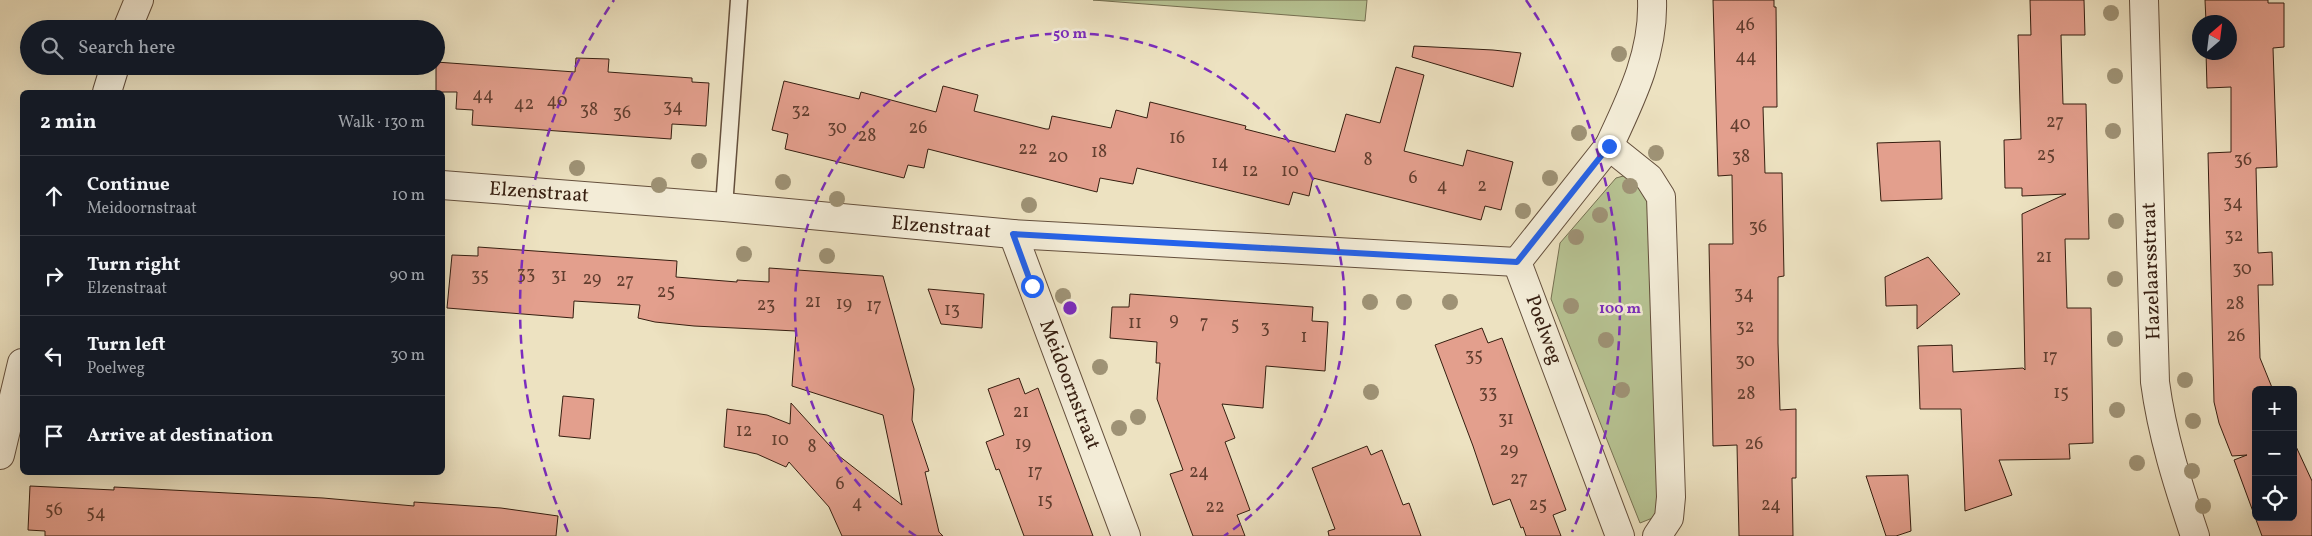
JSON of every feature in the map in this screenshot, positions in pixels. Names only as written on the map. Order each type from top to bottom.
[{"type":"street","points":[[131,20],[139,0]]},
{"type":"street","points":[[1517,262],[1609,146],[1634,94],[1649,49],[1652,0]]},
{"type":"street","name":"Hazelaarsstraat","points":[[2144,0],[2155,382],[2161,423],[2172,467],[2195,536]]},
{"type":"street","points":[[108,90],[112,75]]},
{"type":"street","points":[[1609,146],[1649,178],[1661,197],[1671,497],[1668,518],[1657,536]]},
{"type":"street","name":"Elzenstraat","points":[[445,186],[724,208],[1013,234],[1517,262]]},
{"type":"street","name":"Meidoornstraat","points":[[1013,234],[1126,536]]},
{"type":"street","name":"Poelweg","points":[[1517,262],[1620,536]]},
{"type":"street","points":[[0,456],[20,371]]},
{"type":"lane","points":[[724,208],[739,0]]},
{"type":"green space","points":[[1093,0],[1367,0],[1365,21]]},
{"type":"green space","points":[[1627,175],[1646,194],[1651,205],[1660,515],[1640,523],[1551,299],[1560,243],[1616,178]]},
{"type":"building","points":[[1713,0],[1774,0],[1774,7],[1776,7],[1777,107],[1763,107],[1765,173],[1782,173],[1784,276],[1778,277],[1780,410],[1796,409],[1796,478],[1792,478],[1793,536],[1739,536],[1737,445],[1713,446],[1709,244],[1733,244],[1732,175],[1718,176]]},
{"type":"building","points":[[2030,0],[2084,0],[2085,35],[2061,35],[2063,104],[2086,104],[2089,239],[2065,239],[2067,308],[2091,308],[2093,443],[2069,444],[2070,459],[1999,460],[2012,495],[1965,511],[1961,409],[1920,409],[1918,346],[1952,345],[1953,372],[2023,368],[2025,370],[2022,214],[2066,194],[2022,196],[2022,188],[2005,188],[2004,140],[2021,139],[2018,35],[2031,35]]},
{"type":"building","points":[[2205,0],[2268,0],[2268,3],[2284,3],[2284,47],[2273,48],[2277,167],[2256,168],[2258,253],[2272,252],[2273,285],[2258,285],[2260,358],[2271,386],[2252,386],[2252,509],[2234,460],[2247,455],[2232,456],[2219,423],[2214,402],[2208,153],[2231,152],[2231,87],[2207,88],[2206,60],[2237,60],[2237,15],[2206,15]]},
{"type":"building","points":[[1414,46],[1521,53],[1513,87],[1412,57]]},
{"type":"building","points":[[576,58],[609,59],[608,72],[692,78],[692,82],[709,83],[706,126],[672,124],[671,139],[472,125],[473,110],[456,109],[457,92],[436,90],[436,75],[445,75],[445,63],[575,72]]},
{"type":"building","points":[[1396,67],[1424,75],[1404,151],[1463,166],[1467,150],[1513,162],[1501,210],[1485,206],[1481,220],[1313,178],[1309,196],[1293,192],[1289,205],[1137,168],[1133,184],[1100,178],[1097,192],[928,149],[924,168],[908,165],[904,178],[785,149],[788,134],[772,130],[784,81],[859,99],[861,92],[936,112],[943,86],[978,95],[974,111],[1046,129],[1049,129],[1052,116],[1111,128],[1116,110],[1147,118],[1150,102],[1246,126],[1245,129],[1335,152],[1346,114],[1380,123]]},
{"type":"building","points":[[1940,141],[1942,199],[1881,201],[1877,143]]},
{"type":"building","points":[[478,247],[677,261],[676,277],[737,282],[737,280],[769,282],[769,268],[883,276],[914,389],[912,420],[929,471],[925,472],[939,532],[943,536],[842,536],[829,507],[789,462],[786,467],[757,454],[724,447],[727,409],[767,415],[790,424],[791,403],[839,456],[902,505],[883,415],[792,386],[796,331],[694,326],[655,322],[638,318],[640,305],[574,301],[573,318],[447,308],[452,255],[478,256]]},
{"type":"building","points":[[1928,257],[1960,294],[1917,329],[1917,305],[1886,306],[1885,277]]},
{"type":"building","points":[[928,289],[984,294],[982,328],[941,324]]},
{"type":"building","points":[[1130,294],[1313,307],[1312,321],[1328,322],[1325,371],[1266,366],[1263,408],[1222,404],[1235,438],[1225,442],[1250,510],[1237,515],[1245,536],[1193,536],[1170,474],[1183,470],[1157,399],[1160,363],[1156,363],[1157,342],[1110,338],[1112,307],[1129,307]]},
{"type":"building","points":[[1482,328],[1488,343],[1502,338],[1566,510],[1553,515],[1561,536],[1526,536],[1510,499],[1493,505],[1435,345]]},
{"type":"building","points":[[1019,378],[1025,394],[1038,388],[1093,536],[1024,536],[999,469],[996,470],[986,442],[1004,435],[988,389]]},
{"type":"building","points":[[563,396],[594,399],[590,439],[559,436]]},
{"type":"building","points":[[1367,446],[1371,455],[1382,450],[1403,505],[1409,503],[1421,536],[1329,536],[1328,531],[1335,529],[1312,468]]},
{"type":"building","points":[[2297,449],[2312,481],[2312,536],[2262,536],[2256,521],[2297,521]]},
{"type":"building","points":[[1908,475],[1911,531],[1896,536],[1886,536],[1866,476]]},
{"type":"building","points":[[30,486],[114,490],[114,487],[323,498],[414,506],[414,502],[501,508],[558,516],[556,536],[45,536],[45,531],[28,530]]},
{"type":"route","points":[[1032,286],[1013,234],[1517,262],[1609,146]]}]
